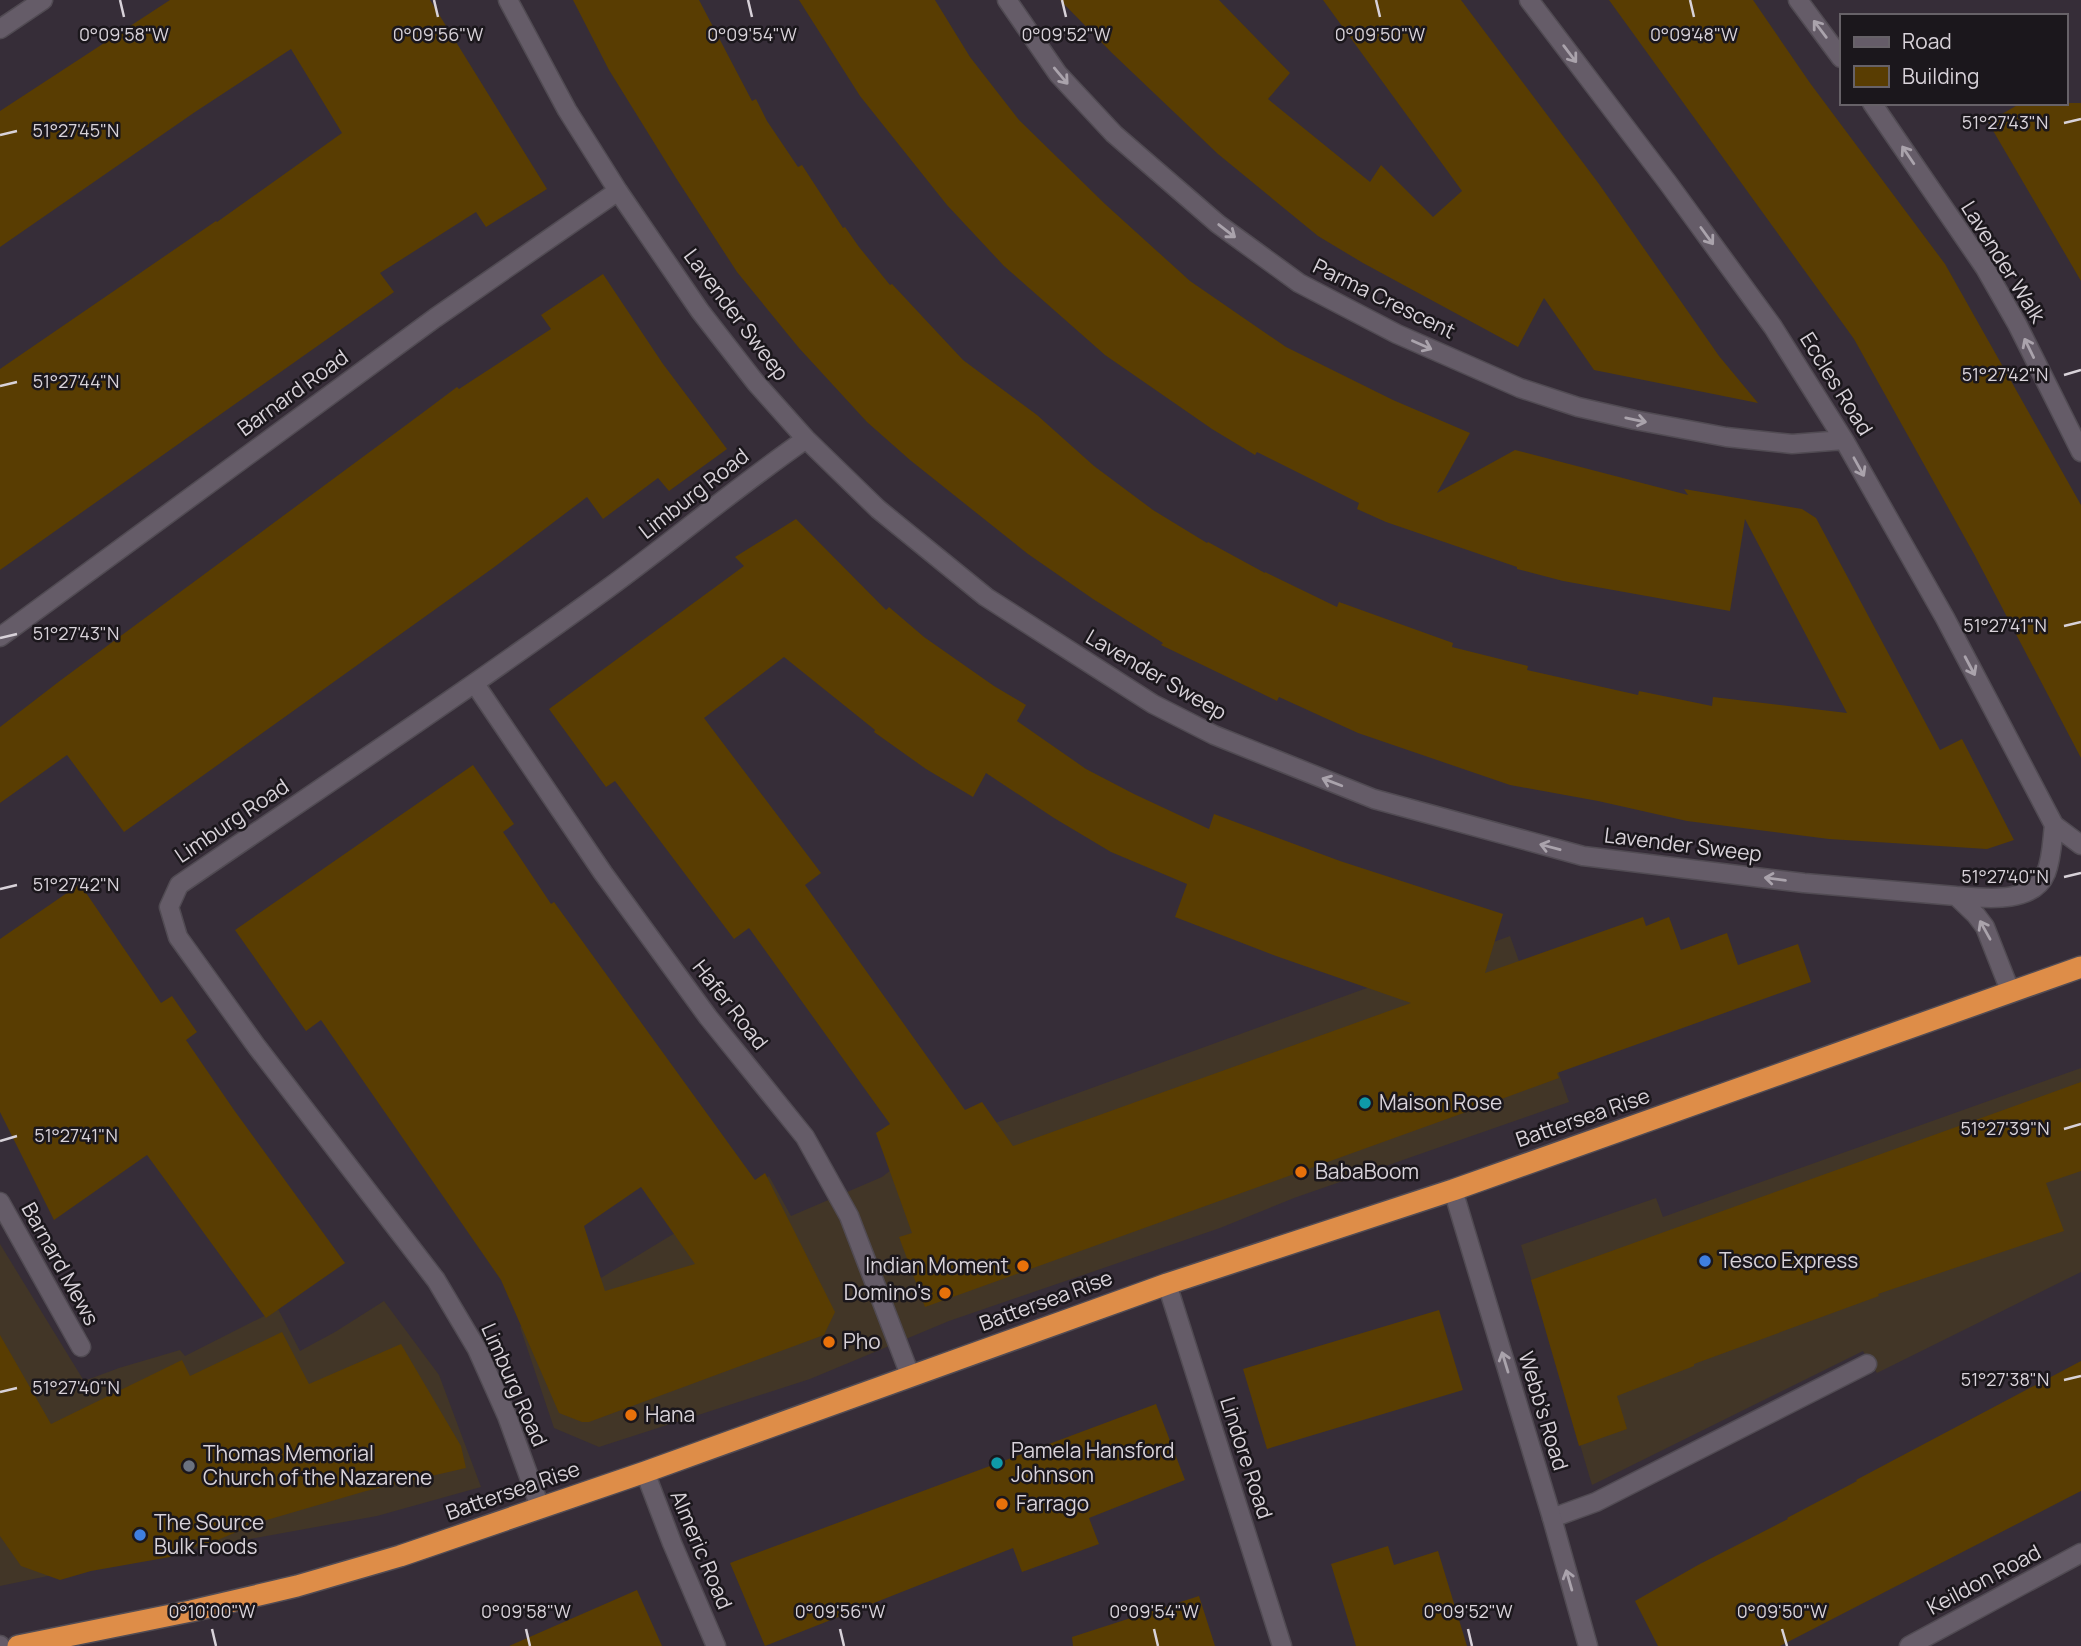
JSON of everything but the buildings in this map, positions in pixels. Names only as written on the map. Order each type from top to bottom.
[{"type":"highway","name":"Battersea Rise","points":[[19,1646],[191,1611],[351,1572],[645,1472],[1167,1284],[1453,1190],[2081,967]]},
{"type":"street","points":[[0,29],[43,0]]},
{"type":"street","name":"Lavender Sweep","points":[[508,0],[567,110],[618,191],[700,311],[756,383],[806,439],[878,509],[986,597],[1153,704],[1214,736],[1374,799],[1583,856],[1804,883],[1956,896]]},
{"type":"street","name":"Parma Crescent","points":[[1007,0],[1058,74],[1114,134],[1218,224],[1299,284],[1397,334],[1520,388],[1578,407],[1635,421],[1726,437],[1791,444],[1844,440]]},
{"type":"street","name":"Eccles Road","points":[[1529,0],[1773,327],[1844,440],[1945,618],[2054,825],[2081,845]]},
{"type":"street","points":[[1798,0],[1840,57]]},
{"type":"street","name":"Lavender Walk","points":[[1873,105],[1984,268],[2017,324],[2081,452]]},
{"type":"street","name":"Barnard Road","points":[[0,637],[435,318],[618,191]]},
{"type":"street","name":"Limburg Road","points":[[540,1507],[507,1416],[477,1349],[436,1280],[225,1003],[178,937],[169,907],[179,885],[475,684],[610,587],[806,439]]},
{"type":"street","name":"Hafer Road","points":[[475,684],[603,873],[708,1017],[805,1137],[849,1216],[910,1375]]},
{"type":"street","points":[[1956,896],[1996,899],[2021,894],[2038,884],[2045,876],[2054,825]]},
{"type":"street","points":[[1956,896],[1985,927],[2011,993]]},
{"type":"street","name":"Webb's Road","points":[[1453,1190],[1588,1646]]},
{"type":"street","name":"Barnard Mews","points":[[0,1202],[81,1347]]},
{"type":"street","name":"Lindore Road","points":[[1167,1284],[1282,1646]]},
{"type":"street","points":[[1552,1518],[1596,1502],[1867,1364]]},
{"type":"street","name":"Almeric Road","points":[[645,1472],[716,1646]]},
{"type":"street","name":"Keildon Road","points":[[1909,1646],[2081,1553]]},
{"type":"shaded area","points":[[1510,936],[1569,1102],[1294,1198],[1220,1228],[949,1321],[810,1379],[599,1447],[554,1428],[520,1327],[769,1176],[791,1216],[882,1177],[913,1153]]},
{"type":"shaded area","points":[[2081,1068],[2081,1272],[1877,1373],[1863,1351],[1592,1485],[1521,1245],[1656,1198],[1663,1217]]},
{"type":"shaded area","points":[[0,1244],[84,1381],[180,1350],[185,1356],[278,1309],[300,1351],[384,1301],[439,1375],[481,1487],[377,1516],[0,1586]]},
{"type":"place","name":"Maison Rose","points":[[1365,1103]]},
{"type":"place","name":"BabaBoom","points":[[1301,1172]]},
{"type":"place","name":"Tesco Express","points":[[1705,1261]]},
{"type":"place","name":"Indian Moment","points":[[1023,1266]]},
{"type":"place","name":"Domino's","points":[[945,1293]]},
{"type":"place","name":"Pho","points":[[829,1342]]},
{"type":"place","name":"Hana","points":[[631,1415]]},
{"type":"place","name":"Pamela Hansford Johnson","points":[[997,1463]]},
{"type":"place","name":"Thomas Memorial Church of the Nazarene","points":[[189,1466]]},
{"type":"place","name":"Farrago","points":[[1002,1504]]},
{"type":"place","name":"The Source Bulk Foods","points":[[140,1535]]}]
